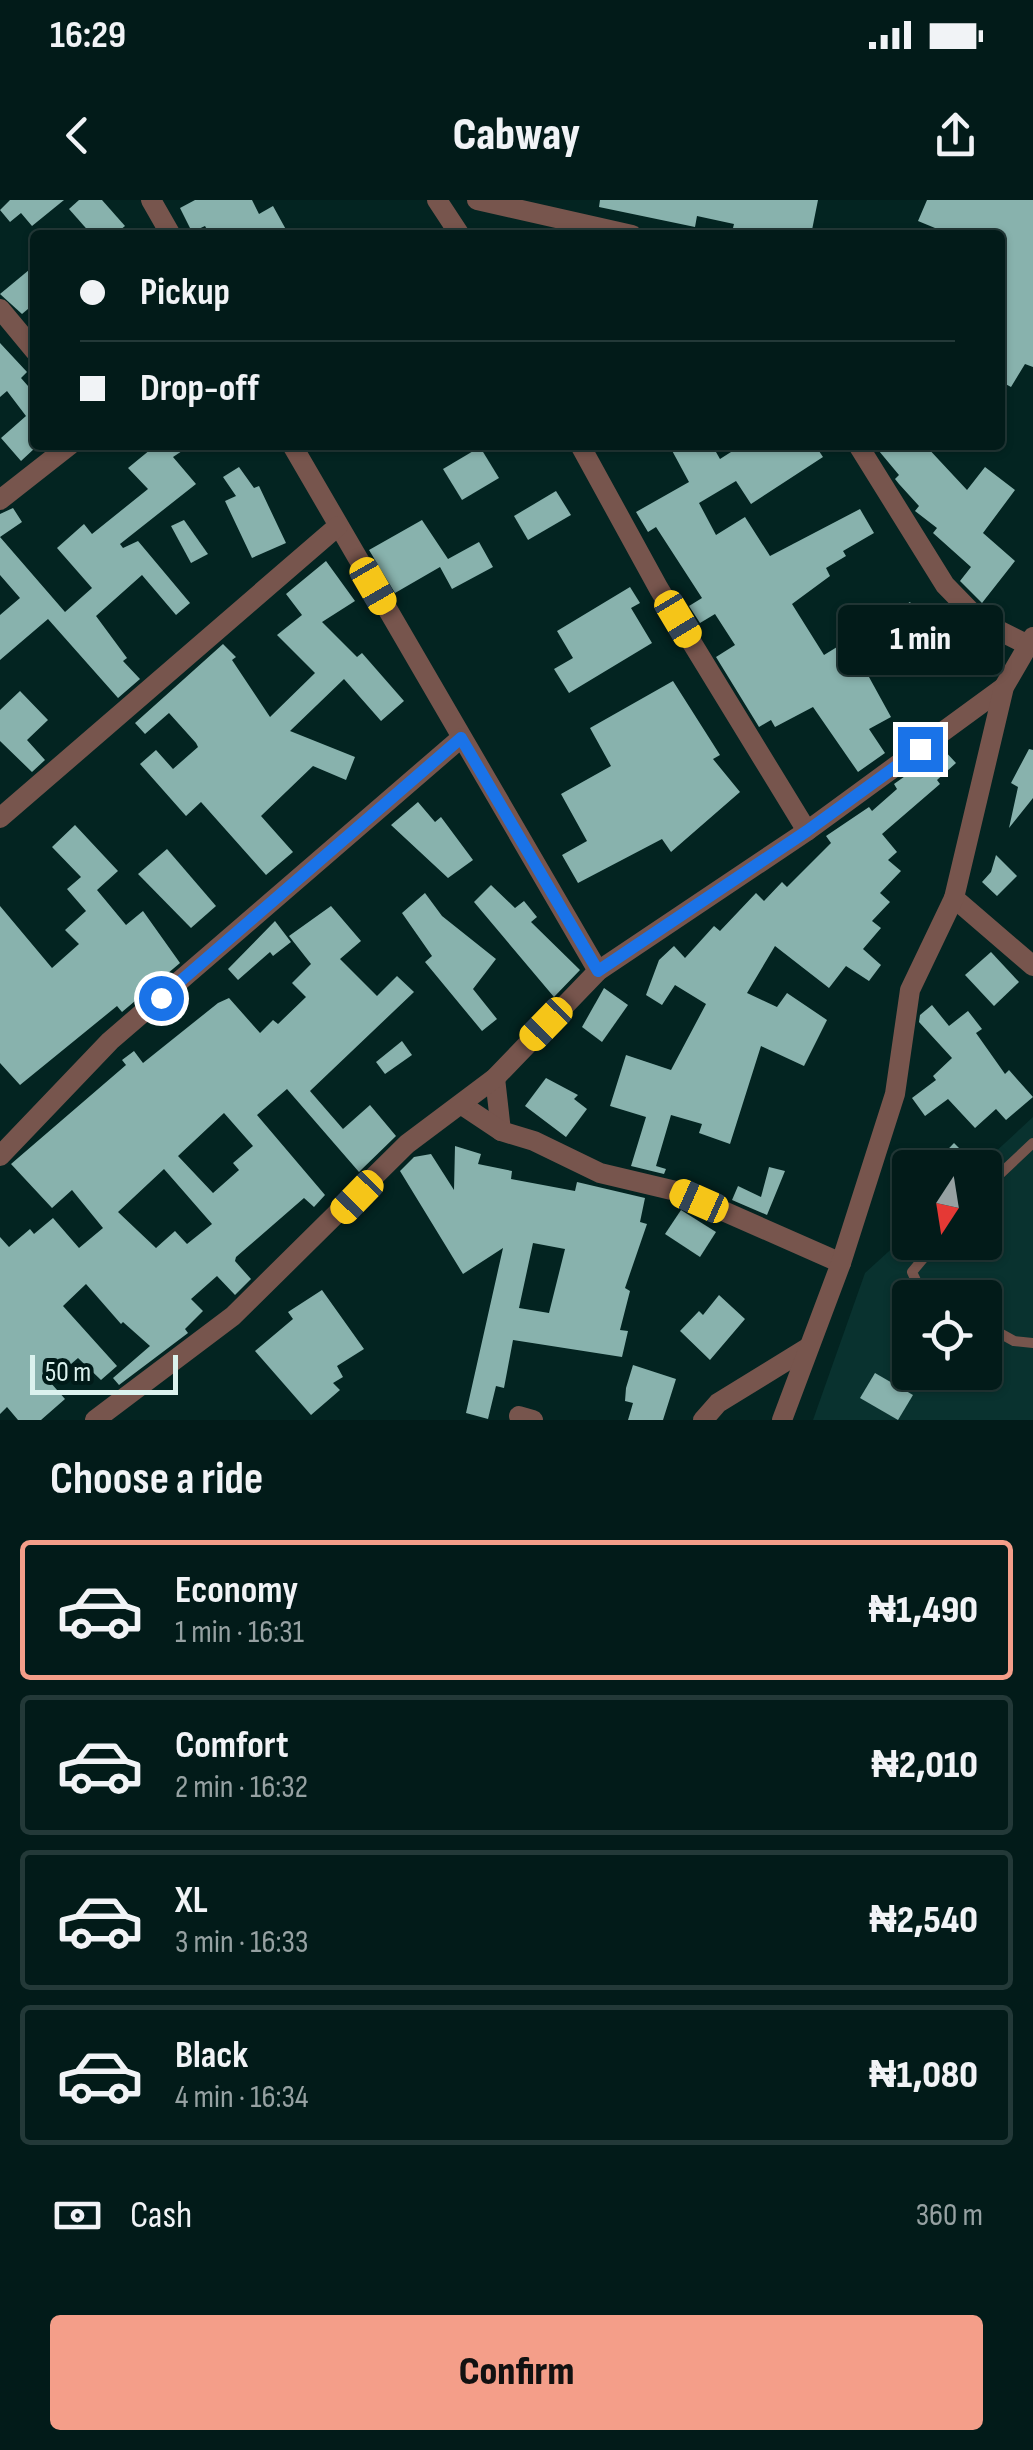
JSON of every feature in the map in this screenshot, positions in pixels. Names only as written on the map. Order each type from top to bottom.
[{"type":"street","points":[[151,200],[168,230]]},
{"type":"street","points":[[437,200],[457,230]]},
{"type":"street","points":[[477,200],[610,230]]},
{"type":"street","points":[[0,310],[30,345]]},
{"type":"street","points":[[0,500],[64,450]]},
{"type":"street","points":[[295,450],[598,971]]},
{"type":"street","points":[[583,450],[659,589],[807,831]]},
{"type":"street","points":[[782,1420],[841,1264],[895,1094],[910,990],[954,898],[1004,687],[1031,643],[980,621],[946,585],[861,450]]},
{"type":"street","points":[[0,818],[338,526]]},
{"type":"street","points":[[95,1420],[234,1316],[407,1144],[495,1078],[598,971],[807,831],[1004,687]]},
{"type":"street","points":[[0,1156],[110,1041],[461,738]]},
{"type":"street","points":[[954,898],[1033,966]]},
{"type":"street","points":[[495,1078],[501,1131]]},
{"type":"street","points":[[462,1104],[501,1131],[534,1141],[600,1173],[680,1192],[841,1264]]},
{"type":"street","points":[[703,1420],[718,1403],[809,1347]]},
{"type":"lane","points":[[1002,1172],[1033,1143]]},
{"type":"lane","points":[[1002,1334],[1033,1343]]},
{"type":"shaded area","points":[[1033,1117],[1033,1420],[813,1420],[865,1273],[892,1248],[892,1260],[1002,1260],[1002,1150],[997,1150]]},
{"type":"building","points":[[10,200],[64,200],[32,226],[21,213],[10,222],[0,210]]},
{"type":"building","points":[[79,200],[102,200],[125,226],[120,230],[88,230],[69,209]]},
{"type":"building","points":[[195,200],[252,200],[259,214],[273,206],[286,230],[207,230],[205,226],[191,230],[180,208]]},
{"type":"building","points":[[600,200],[818,200],[812,230],[732,230],[734,224],[697,216],[695,227],[599,207]]},
{"type":"building","points":[[927,200],[1033,200],[1033,367],[1025,364],[1011,387],[1005,384],[1005,230],[940,230],[918,221]]},
{"type":"building","points":[[30,269],[30,307],[22,314],[0,294]]},
{"type":"building","points":[[0,343],[27,372],[21,378],[30,388],[33,450],[21,461],[1,438],[26,416],[7,391],[0,397]]},
{"type":"building","points":[[150,450],[184,450],[173,457],[196,484],[120,544],[123,548],[138,541],[190,603],[176,615],[142,575],[96,616],[127,658],[123,661],[140,679],[118,698],[48,619],[0,660],[0,615],[20,598],[0,575],[0,537],[65,612],[92,588],[57,548],[84,524],[92,534],[148,489],[128,468]]},
{"type":"building","points":[[475,450],[482,450],[499,478],[462,500],[443,469]]},
{"type":"building","points":[[672,450],[715,450],[720,459],[734,450],[818,450],[823,457],[751,504],[736,481],[699,503],[716,535],[745,517],[770,556],[860,509],[874,533],[843,551],[846,556],[826,568],[830,576],[792,604],[824,655],[910,602],[919,616],[932,606],[959,643],[946,653],[928,629],[864,668],[891,717],[869,729],[885,753],[858,772],[813,707],[775,727],[771,720],[759,727],[716,657],[735,645],[715,614],[700,623],[689,606],[702,598],[656,527],[648,532],[636,512],[689,482]]},
{"type":"building","points":[[878,450],[930,450],[967,490],[985,467],[1015,490],[983,533],[1015,561],[982,603],[960,581],[971,567],[933,533],[937,528],[915,511],[919,506],[895,479],[899,475]]},
{"type":"building","points":[[239,467],[254,488],[259,486],[286,543],[252,558],[225,501],[236,496],[223,477]]},
{"type":"building","points":[[556,491],[571,515],[528,540],[514,516]]},
{"type":"building","points":[[13,508],[22,522],[0,537],[0,514]]},
{"type":"building","points":[[184,520],[208,554],[191,563],[171,526]]},
{"type":"building","points":[[422,520],[448,559],[479,542],[493,567],[452,589],[440,567],[395,593],[369,550]]},
{"type":"building","points":[[326,561],[355,601],[322,622],[357,657],[362,653],[404,701],[381,721],[344,679],[290,731],[355,757],[346,780],[313,766],[261,816],[293,852],[266,875],[201,802],[186,816],[140,764],[156,750],[173,769],[198,747],[196,743],[169,713],[145,734],[135,723],[223,644],[236,657],[232,660],[270,717],[315,673],[277,635],[302,615],[286,594]]},
{"type":"building","points":[[630,587],[640,603],[631,608],[652,643],[569,693],[554,669],[573,658],[557,631]]},
{"type":"building","points":[[673,681],[720,755],[713,759],[740,792],[671,852],[662,839],[578,883],[562,855],[587,841],[561,794],[611,766],[590,728]]},
{"type":"building","points":[[20,691],[48,720],[27,740],[45,760],[32,772],[0,741],[0,710]]},
{"type":"building","points":[[943,749],[956,763],[937,780],[940,784],[882,834],[897,852],[888,860],[901,871],[880,893],[890,902],[872,921],[881,928],[863,949],[881,965],[869,981],[846,966],[829,988],[775,946],[747,993],[777,1007],[787,993],[827,1020],[804,1066],[761,1046],[730,1144],[699,1133],[702,1124],[671,1115],[656,1166],[666,1169],[664,1174],[631,1166],[646,1117],[610,1106],[626,1055],[671,1070],[706,1004],[675,985],[662,1005],[646,995],[659,960],[674,946],[685,958],[714,926],[720,931],[756,893],[764,901],[782,882],[787,887],[831,843],[826,836],[869,807],[872,811],[897,789],[894,784]]},
{"type":"building","points":[[1029,749],[1033,750],[1033,798],[1009,828],[1018,787],[1011,783]]},
{"type":"building","points":[[418,802],[435,822],[441,817],[473,860],[448,878],[391,825]]},
{"type":"building","points":[[75,825],[118,871],[97,890],[126,925],[143,911],[180,963],[122,1012],[117,1006],[20,1085],[0,1063],[0,906],[52,968],[79,944],[65,930],[86,911],[67,889],[81,877],[52,847]]},
{"type":"building","points":[[167,849],[216,906],[191,928],[138,874]]},
{"type":"building","points":[[996,855],[1017,876],[997,896],[982,882],[991,872]]},
{"type":"building","points":[[491,885],[515,908],[524,901],[537,917],[531,922],[580,970],[554,997],[474,902]]},
{"type":"building","points":[[425,893],[442,916],[496,959],[473,989],[497,1019],[482,1031],[425,962],[432,956],[402,913]]},
{"type":"building","points":[[331,906],[361,941],[340,959],[377,996],[397,976],[414,992],[310,1091],[343,1129],[370,1105],[396,1136],[359,1172],[287,1089],[257,1115],[325,1195],[314,1207],[304,1198],[236,1257],[235,1261],[251,1279],[235,1295],[217,1276],[191,1299],[203,1311],[185,1329],[188,1333],[119,1385],[113,1378],[150,1346],[121,1324],[86,1284],[63,1306],[117,1366],[101,1380],[78,1358],[50,1382],[65,1399],[41,1420],[18,1420],[7,1407],[0,1414],[0,1237],[9,1247],[30,1229],[34,1234],[53,1218],[79,1248],[103,1228],[72,1190],[52,1208],[11,1164],[126,1065],[122,1060],[134,1051],[143,1063],[218,1003],[229,998],[260,1033],[273,1020],[278,1024],[306,997],[292,983],[311,964],[289,936]],"holes":[[[224,1113],[253,1146],[233,1163],[239,1170],[213,1193],[178,1156]],[[164,1169],[212,1224],[187,1244],[175,1231],[156,1248],[118,1212]]]},
{"type":"building","points":[[275,921],[291,942],[273,956],[270,952],[238,980],[228,969]]},
{"type":"building","points":[[991,952],[1019,982],[994,1006],[965,975]]},
{"type":"building","points":[[604,988],[628,1005],[602,1042],[582,1027]]},
{"type":"building","points":[[932,1005],[949,1026],[968,1011],[982,1029],[976,1033],[1005,1074],[1009,1070],[1033,1097],[1006,1120],[996,1109],[975,1128],[948,1099],[925,1116],[912,1098],[936,1080],[933,1076],[952,1058],[919,1022],[920,1015]]},
{"type":"building","points":[[402,1041],[412,1055],[385,1074],[376,1062]]},
{"type":"building","points":[[546,1078],[578,1095],[574,1099],[587,1109],[566,1137],[525,1106]]},
{"type":"building","points":[[455,1146],[481,1154],[478,1164],[512,1171],[511,1179],[575,1191],[577,1182],[645,1198],[640,1222],[647,1224],[625,1288],[630,1291],[620,1330],[628,1331],[622,1357],[513,1340],[504,1388],[496,1386],[488,1419],[466,1413],[503,1248],[463,1274],[400,1171],[414,1157],[431,1154],[454,1190]],"holes":[[[533,1243],[565,1249],[549,1313],[519,1308]]]},
{"type":"building","points":[[769,1167],[785,1171],[767,1215],[732,1200],[738,1186],[761,1197]]},
{"type":"building","points":[[681,1210],[716,1232],[700,1257],[665,1234]]},
{"type":"building","points":[[322,1290],[364,1349],[337,1366],[343,1377],[333,1383],[340,1390],[311,1415],[255,1351],[293,1319],[288,1312]]},
{"type":"building","points":[[719,1295],[745,1319],[710,1360],[680,1331],[699,1311],[703,1315]]},
{"type":"building","points":[[633,1365],[676,1379],[663,1420],[628,1420],[633,1403],[625,1401],[626,1388]]},
{"type":"building","points":[[875,1373],[892,1383],[892,1390],[913,1395],[898,1420],[860,1398]]},
{"type":"route","points":[[161,998],[461,738],[598,971],[807,831],[920,749]]}]
